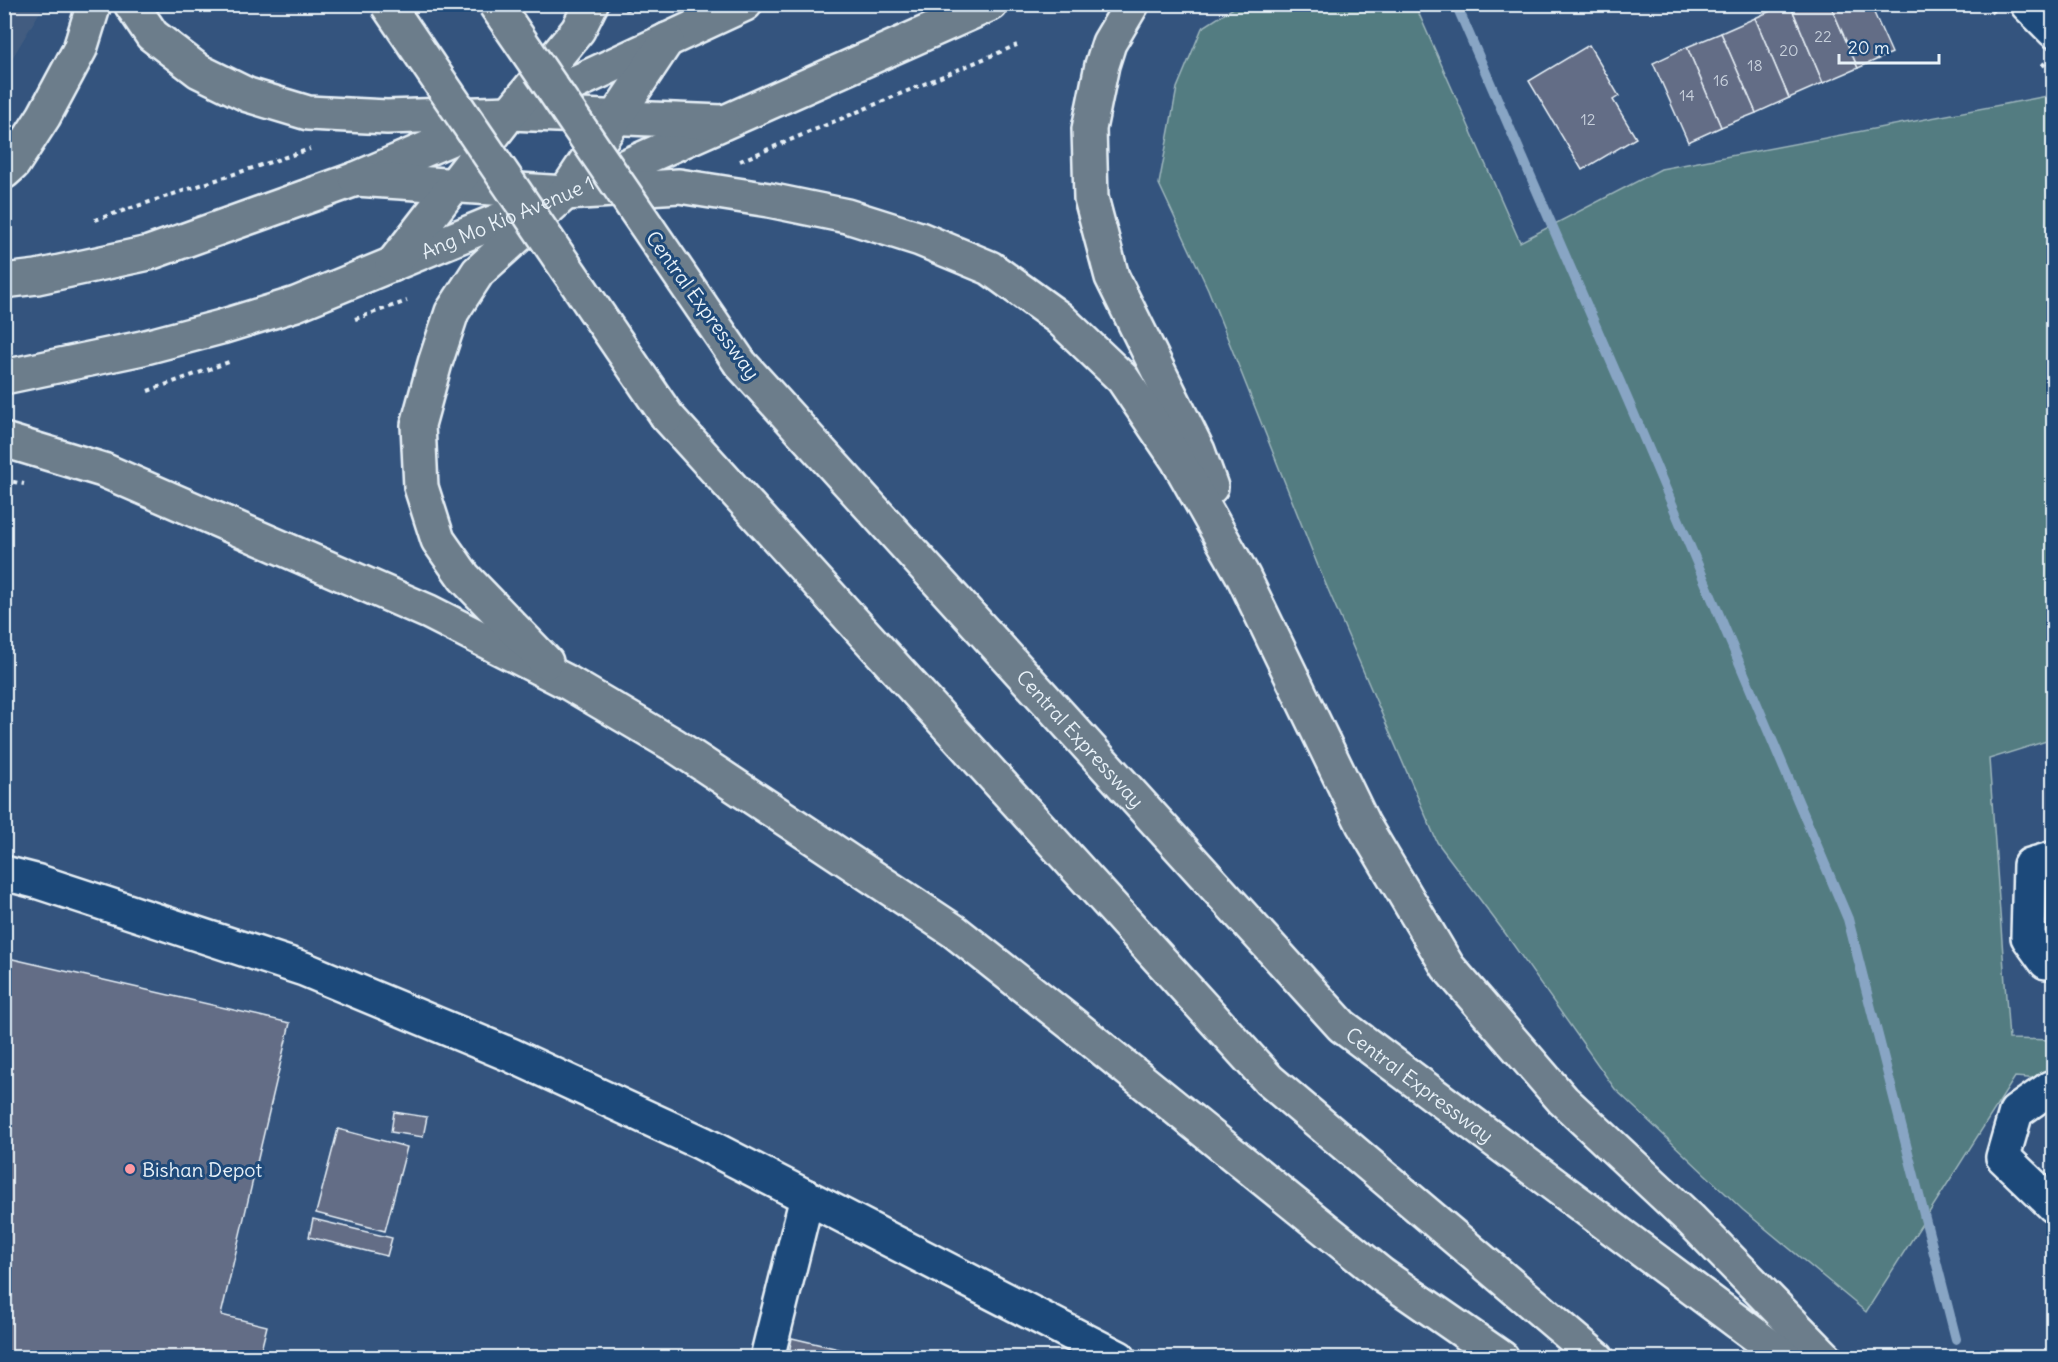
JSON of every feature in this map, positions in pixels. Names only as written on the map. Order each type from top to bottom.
[{"type":"main road","points":[[4,172],[13,164],[44,116],[80,49],[94,4]]},
{"type":"main road","points":[[130,4],[152,35],[200,71],[248,95],[308,113],[387,117],[510,113],[722,122]]},
{"type":"main road","points":[[387,4],[667,416],[1269,1080],[1597,1358]]},
{"type":"main road","name":"Central Expressway","points":[[495,4],[740,363],[1342,1026],[1786,1358]]},
{"type":"main road","points":[[392,265],[453,185],[578,30],[591,4]]},
{"type":"main road","points":[[4,281],[37,277],[149,253],[356,179],[510,113],[745,4]]},
{"type":"main road","name":"Ang Mo Kio Avenue 1","points":[[4,377],[119,353],[221,327],[297,304],[565,193],[991,4]]},
{"type":"main road","points":[[1132,4],[1109,43],[1102,65],[1089,129],[1091,198],[1112,277],[1198,451],[1243,576]]},
{"type":"main road","points":[[567,682],[464,577],[438,540],[422,487],[418,425],[452,312],[478,272],[565,193],[667,40]]},
{"type":"main road","points":[[356,179],[565,193],[679,186],[769,200],[847,216],[920,239],[990,268],[1059,318],[1123,379],[1177,459],[1243,576],[1363,824],[1448,967],[1563,1100],[1690,1219],[1826,1358]]},
{"type":"main road","points":[[4,440],[103,470],[429,612],[567,682],[674,745],[954,931],[1382,1275],[1502,1358]]},
{"type":"street","points":[[2031,6],[2054,32]]},
{"type":"street","points":[[2054,858],[2030,865],[2028,937],[2046,962],[2054,963]]},
{"type":"street","points":[[4,873],[39,882],[304,969],[511,1055],[702,1143],[1119,1358]]},
{"type":"street","points":[[2054,1087],[2016,1112],[2004,1157],[2054,1206]]},
{"type":"street","points":[[767,1358],[807,1197]]},
{"type":"path","points":[[625,10],[638,4]]},
{"type":"path","points":[[736,162],[1017,45]]},
{"type":"path","points":[[95,220],[316,147]]},
{"type":"shaded area","points":[[4,5],[44,5],[5,70]]},
{"type":"green space","points":[[1238,5],[1415,5],[1520,242],[1661,169],[2053,95],[2053,739],[1989,759],[2009,1039],[2053,1040],[2053,1080],[2015,1077],[1866,1312],[1743,1210],[1615,1089],[1505,933],[1437,842],[1318,566],[1208,289],[1159,184],[1177,88],[1202,28]]},
{"type":"building","points":[[1500,4],[1516,4],[1503,11]]},
{"type":"building","points":[[1790,4],[1823,83],[1789,98],[1755,18]]},
{"type":"building","points":[[1790,4],[1830,4],[1858,68],[1823,83]]},
{"type":"building","points":[[1830,4],[1870,4],[1892,53],[1858,68]]},
{"type":"building","points":[[1755,18],[1789,98],[1756,113],[1721,33]]},
{"type":"building","points":[[1721,33],[1756,113],[1721,127],[1687,47]]},
{"type":"building","points":[[1589,45],[1619,96],[1613,100],[1636,138],[1582,170],[1529,81]]},
{"type":"building","points":[[1687,47],[1721,127],[1688,142],[1653,63]]},
{"type":"building","name":"Bishan Depot","points":[[4,957],[290,1023],[221,1315],[267,1326],[259,1358],[4,1358]]},
{"type":"building","points":[[394,1112],[427,1117],[423,1137],[391,1132]]},
{"type":"building","points":[[338,1129],[407,1147],[385,1231],[316,1213]]},
{"type":"building","points":[[313,1219],[392,1238],[387,1256],[309,1237]]},
{"type":"building","points":[[792,1338],[877,1358],[788,1358]]},
{"type":"waterway","points":[[1456,4],[1633,412],[1848,919],[1956,1339]]},
{"type":"place","name":"Bishan Depot","points":[[130,1169]]}]
